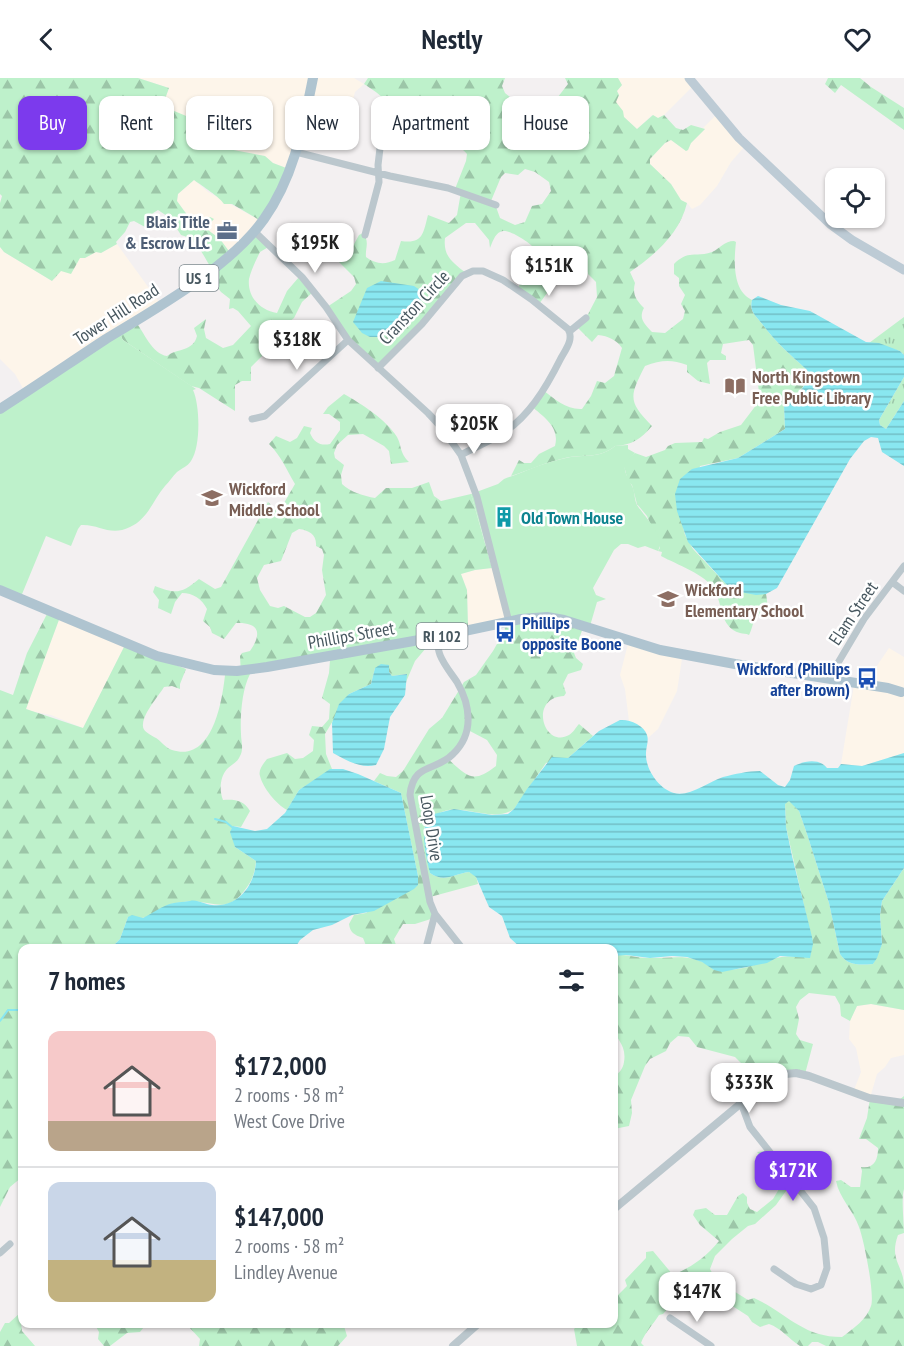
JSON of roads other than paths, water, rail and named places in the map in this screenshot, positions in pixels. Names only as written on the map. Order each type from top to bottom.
[{"type":"main road","name":"Tower Hill Road","points":[[0,409],[160,306],[233,254],[265,218],[285,183],[296,152],[313,78]]},
{"type":"main road","points":[[689,78],[739,138],[830,224],[852,240],[904,270]]},
{"type":"main road","name":"Phillips Street","points":[[0,590],[157,656],[214,670],[237,671],[267,667],[508,622],[547,617],[564,620],[660,650],[901,690]]},
{"type":"street","points":[[365,235],[379,182],[380,150]]},
{"type":"street","points":[[296,152],[448,188],[496,205]]},
{"type":"street","points":[[254,231],[302,277],[326,306],[348,340],[428,413],[461,455],[477,497],[508,622]]},
{"type":"street","name":"Cranston Circle","points":[[378,368],[422,324],[462,276],[473,271],[483,270],[503,280],[531,298],[570,332]]},
{"type":"street","points":[[461,455],[497,437],[527,413],[549,381],[569,342],[570,332],[586,318]]},
{"type":"street","points":[[252,419],[265,416],[348,340]]},
{"type":"street","name":"Elam Street","points":[[829,678],[864,619],[904,566]]},
{"type":"street","points":[[892,582],[904,591]]},
{"type":"street","name":"Loop Drive","points":[[436,637],[439,654],[465,699],[469,722],[466,734],[457,750],[448,760],[421,771],[411,784],[410,795],[427,890],[435,914],[459,944]]},
{"type":"street","points":[[427,944],[435,914]]},
{"type":"street","points":[[618,1206],[775,1075],[796,1073],[828,1082],[869,1098],[903,1101]]},
{"type":"street","points":[[741,1103],[750,1127],[814,1208],[824,1238],[826,1268],[822,1285],[811,1289],[796,1284],[774,1269]]},
{"type":"street","points":[[0,1253],[10,1244]]},
{"type":"street","points":[[670,1318],[711,1346]]},
{"type":"street","points":[[453,1346],[473,1328]]},
{"type":"water","points":[[381,281],[414,286],[420,290],[422,299],[417,307],[379,337],[370,337],[362,333],[353,322],[367,288]]},
{"type":"water","points":[[758,296],[781,305],[810,311],[866,342],[879,343],[900,351],[904,355],[904,377],[879,420],[880,425],[886,429],[904,401],[904,466],[882,452],[878,438],[871,437],[864,441],[850,459],[777,588],[766,594],[756,595],[740,592],[726,584],[688,542],[677,511],[675,494],[680,479],[692,469],[738,458],[785,429],[784,406],[806,382],[807,370],[768,332],[754,314],[751,308],[752,300]]},
{"type":"water","points":[[381,664],[389,665],[389,672],[392,676],[407,674],[405,695],[390,717],[384,749],[376,765],[359,765],[333,753],[332,723],[339,704],[349,694],[371,684],[375,668]]},
{"type":"water","points":[[620,720],[636,723],[643,728],[648,740],[646,759],[650,772],[668,791],[680,794],[723,777],[755,771],[760,771],[778,785],[785,787],[790,780],[794,766],[802,763],[816,762],[827,768],[838,768],[841,764],[862,766],[904,753],[904,868],[882,901],[880,915],[882,944],[873,964],[850,963],[840,954],[829,903],[807,834],[799,811],[789,801],[785,804],[786,827],[812,937],[810,958],[780,956],[767,963],[722,972],[687,957],[618,956],[618,944],[517,944],[510,938],[502,916],[489,907],[476,877],[469,872],[445,878],[430,873],[424,835],[430,815],[454,809],[492,815],[508,814],[552,757],[568,758],[599,731]]},
{"type":"water","points":[[330,769],[343,769],[401,793],[418,885],[374,911],[352,915],[332,925],[313,930],[298,944],[115,944],[120,939],[128,917],[132,915],[143,918],[164,906],[176,903],[198,901],[210,905],[221,905],[237,899],[252,878],[256,861],[235,847],[230,832],[233,826],[255,831],[267,829],[285,813],[299,790]]},
{"type":"waterway","points":[[215,819],[226,822],[233,828]]},
{"type":"waterway","points":[[0,1021],[8,1010],[18,1010]]},
{"type":"place","name":"Blais Title & Escrow LLC","points":[[227,231]]},
{"type":"place","name":"North Kingstown Free Public Library","points":[[735,386]]},
{"type":"place","name":"Wickford Middle School","points":[[212,498]]},
{"type":"place","name":"Old Town House","points":[[504,517]]},
{"type":"place","name":"Wickford Elementary School","points":[[668,599]]},
{"type":"place","name":"Phillips opposite Boone","points":[[505,632]]},
{"type":"place","name":"Wickford (Phillips after Brown)","points":[[867,678]]}]
